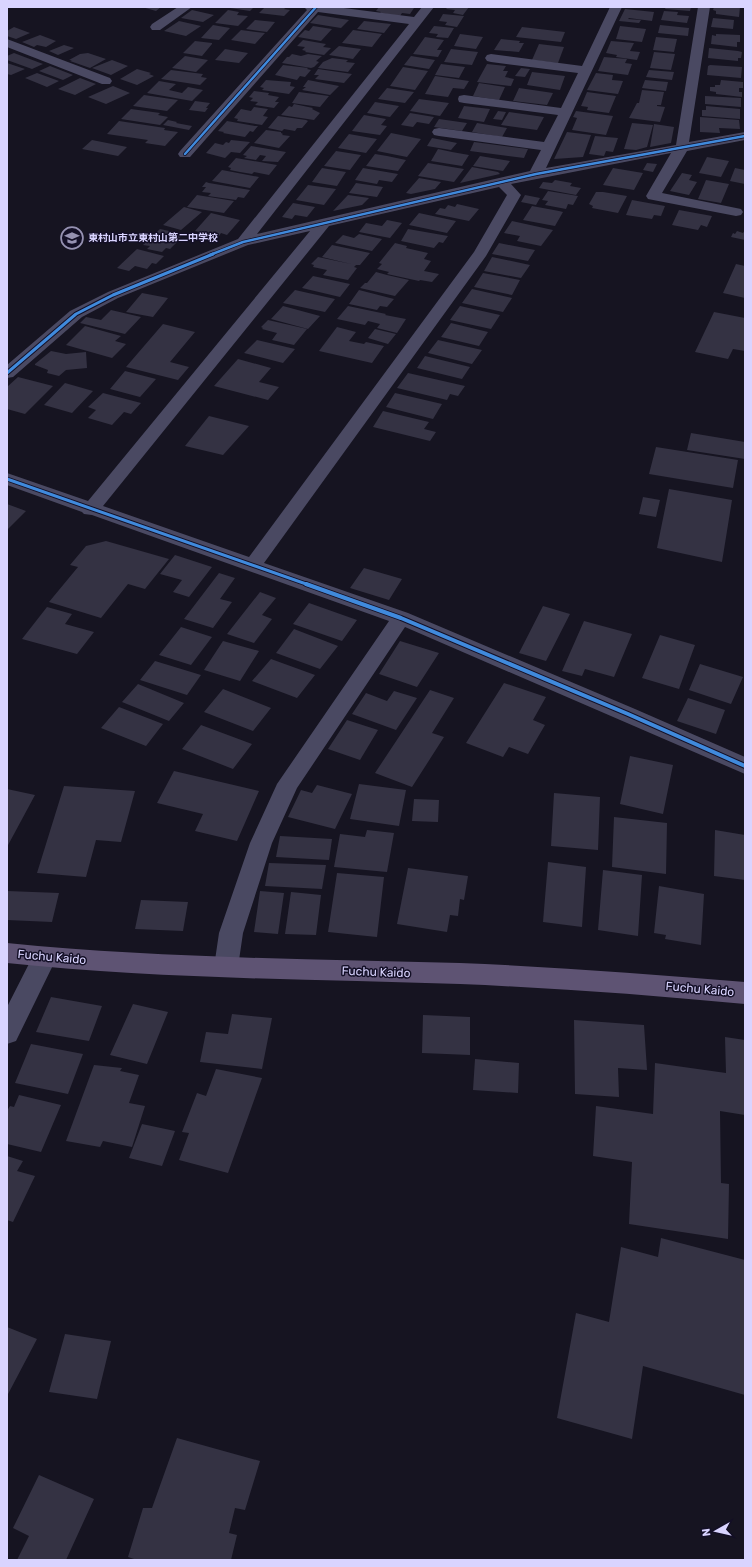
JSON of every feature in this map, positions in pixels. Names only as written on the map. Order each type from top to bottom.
[{"type":"main road","name":"Fuchu Kaido","points":[[7,953],[46,957],[226,968],[614,980],[745,993]]},
{"type":"street","points":[[156,27],[186,7]]},
{"type":"street","points":[[185,154],[313,7],[416,21]]},
{"type":"street","points":[[243,242],[428,7]]},
{"type":"street","points":[[536,174],[616,7]]},
{"type":"street","points":[[704,7],[682,147],[654,196],[736,212]]},
{"type":"street","points":[[7,43],[106,81]]},
{"type":"street","points":[[491,58],[586,70]]},
{"type":"street","points":[[464,99],[566,112]]},
{"type":"street","points":[[439,132],[549,147]]},
{"type":"street","points":[[7,373],[76,314],[113,295],[243,242],[536,174],[745,136]]},
{"type":"street","points":[[253,565],[481,253],[514,195],[503,182]]},
{"type":"street","points":[[90,510],[324,223]]},
{"type":"street","points":[[7,479],[90,510],[253,565],[401,618],[628,714],[745,766]]},
{"type":"street","points":[[226,968],[231,933],[261,843],[288,784],[401,618]]},
{"type":"street","points":[[7,1033],[46,957]]},
{"type":"building","points":[[142,7],[161,7],[156,11]]},
{"type":"building","points":[[254,7],[250,11],[230,8]]},
{"type":"building","points":[[265,7],[287,7],[284,9],[290,10],[284,16],[259,13]]},
{"type":"building","points":[[379,7],[414,8],[410,14],[402,13],[400,16],[380,13],[381,12],[376,11]]},
{"type":"building","points":[[448,7],[469,7],[463,15],[453,13],[455,10],[446,9]]},
{"type":"building","points":[[666,7],[691,7],[690,11],[665,9]]},
{"type":"building","points":[[714,7],[740,7],[739,17],[716,14],[716,11],[713,10]]},
{"type":"building","points":[[625,9],[654,12],[652,21],[629,18],[628,19],[641,20],[639,23],[619,21]]},
{"type":"building","points":[[192,10],[214,15],[203,22],[181,18]]},
{"type":"building","points":[[228,10],[239,12],[237,15],[248,16],[238,26],[215,23]]},
{"type":"building","points":[[664,11],[678,12],[677,15],[689,16],[687,23],[661,20]]},
{"type":"building","points":[[443,14],[464,16],[457,27],[445,25],[447,22],[439,21]]},
{"type":"building","points":[[318,15],[349,20],[341,28],[310,23]]},
{"type":"building","points":[[713,18],[734,20],[733,29],[711,27]]},
{"type":"building","points":[[255,20],[275,22],[267,32],[246,29]]},
{"type":"building","points":[[179,21],[201,26],[186,36],[164,31]]},
{"type":"building","points":[[364,21],[391,24],[384,33],[357,29]]},
{"type":"building","points":[[213,25],[230,28],[219,40],[201,38]]},
{"type":"building","points":[[660,25],[689,28],[688,36],[658,33]]},
{"type":"building","points":[[313,26],[332,29],[321,41],[298,37],[305,30],[309,31]]},
{"type":"building","points":[[434,26],[454,28],[448,38],[436,37],[438,34],[429,33]]},
{"type":"building","points":[[620,26],[646,29],[642,42],[616,39]]},
{"type":"building","points":[[14,27],[30,33],[16,39],[7,36],[7,31]]},
{"type":"building","points":[[522,27],[565,32],[561,42],[516,37]]},
{"type":"building","points":[[241,30],[265,33],[255,44],[231,40]]},
{"type":"building","points":[[353,30],[382,34],[372,47],[342,43]]},
{"type":"building","points":[[460,34],[483,37],[476,49],[454,46]]},
{"type":"building","points":[[716,34],[740,35],[740,42],[737,42],[737,47],[711,44],[712,35],[716,36]]},
{"type":"building","points":[[40,35],[56,41],[46,47],[37,45],[34,47],[22,42]]},
{"type":"building","points":[[425,37],[444,40],[437,50],[442,50],[438,57],[413,54]]},
{"type":"building","points":[[656,37],[677,39],[674,52],[653,50]]},
{"type":"building","points":[[501,39],[520,41],[519,43],[524,43],[519,52],[494,50]]},
{"type":"building","points":[[303,40],[326,44],[323,47],[331,48],[324,55],[305,52],[306,51],[302,50],[305,47],[297,46]]},
{"type":"building","points":[[195,41],[212,44],[202,56],[183,53]]},
{"type":"building","points":[[611,41],[634,43],[630,51],[640,52],[637,60],[616,57],[617,55],[606,53]]},
{"type":"building","points":[[539,44],[564,47],[558,63],[532,60]]},
{"type":"building","points":[[64,45],[74,48],[58,55],[49,51]]},
{"type":"building","points":[[339,46],[361,49],[353,59],[329,55]]},
{"type":"building","points":[[709,48],[742,52],[741,58],[738,58],[738,61],[708,58]]},
{"type":"building","points":[[225,49],[248,53],[239,63],[215,60]]},
{"type":"building","points":[[451,49],[478,52],[472,65],[444,62]]},
{"type":"building","points":[[654,52],[675,54],[671,70],[650,68]]},
{"type":"building","points":[[14,53],[43,64],[32,69],[7,60],[7,56]]},
{"type":"building","points":[[88,53],[106,59],[90,68],[69,60],[80,54]]},
{"type":"building","points":[[292,54],[301,56],[308,54],[322,56],[316,61],[319,62],[311,68],[282,63]]},
{"type":"building","points":[[185,56],[208,60],[196,72],[172,68]]},
{"type":"building","points":[[411,56],[435,60],[429,69],[404,65]]},
{"type":"building","points":[[604,57],[627,59],[625,63],[632,64],[628,75],[598,71]]},
{"type":"building","points":[[332,58],[348,60],[346,62],[355,63],[348,72],[318,68],[323,62]]},
{"type":"building","points":[[112,60],[128,66],[111,75],[92,68]]},
{"type":"building","points":[[7,63],[25,69],[11,75],[7,74]]},
{"type":"building","points":[[441,64],[465,67],[459,78],[435,75]]},
{"type":"building","points":[[487,64],[506,66],[503,71],[508,71],[505,77],[514,79],[511,86],[477,82]]},
{"type":"building","points":[[283,65],[308,68],[307,69],[311,70],[305,77],[300,76],[297,80],[275,75]]},
{"type":"building","points":[[50,66],[73,75],[63,80],[39,71]]},
{"type":"building","points":[[708,66],[742,67],[741,78],[707,75]]},
{"type":"building","points":[[403,67],[428,71],[415,90],[390,86]]},
{"type":"building","points":[[521,68],[530,69],[525,77],[515,76]]},
{"type":"building","points":[[137,69],[151,73],[149,74],[154,76],[137,85],[120,79]]},
{"type":"building","points":[[318,69],[352,74],[344,83],[315,79],[319,75],[314,75]]},
{"type":"building","points":[[171,70],[203,74],[201,77],[207,78],[200,85],[161,79]]},
{"type":"building","points":[[649,70],[674,72],[672,80],[646,77]]},
{"type":"building","points":[[532,72],[565,76],[560,90],[527,85]]},
{"type":"building","points":[[37,73],[59,81],[47,87],[25,78]]},
{"type":"building","points":[[596,73],[613,75],[612,80],[623,81],[618,94],[587,90]]},
{"type":"building","points":[[435,76],[469,81],[464,89],[453,88],[448,97],[425,94]]},
{"type":"building","points":[[80,78],[96,84],[75,95],[58,89]]},
{"type":"building","points":[[266,80],[291,82],[290,86],[295,87],[289,94],[262,90],[264,88],[260,87]]},
{"type":"building","points":[[308,80],[339,86],[330,95],[302,90],[306,87],[303,87]]},
{"type":"building","points":[[645,80],[668,82],[666,91],[642,88]]},
{"type":"building","points":[[721,80],[743,82],[743,88],[739,88],[739,92],[742,92],[742,97],[716,94],[716,92],[710,91],[710,87],[720,85]]},
{"type":"building","points":[[159,81],[176,84],[169,90],[182,93],[188,87],[203,90],[192,101],[147,93]]},
{"type":"building","points":[[479,83],[505,87],[499,100],[473,96]]},
{"type":"building","points":[[113,86],[130,93],[106,104],[88,97]]},
{"type":"building","points":[[387,88],[414,92],[405,103],[378,99]]},
{"type":"building","points":[[519,88],[553,93],[547,105],[513,101]]},
{"type":"building","points":[[642,90],[664,92],[661,105],[657,105],[665,107],[660,122],[629,118],[637,103],[639,103]]},
{"type":"building","points":[[254,91],[269,93],[268,95],[279,97],[275,102],[279,102],[274,108],[255,105],[258,102],[250,101],[253,98],[249,97]]},
{"type":"building","points":[[299,92],[329,96],[320,107],[292,103]]},
{"type":"building","points":[[587,92],[616,96],[609,113],[587,110],[588,107],[581,106]]},
{"type":"building","points":[[144,95],[178,100],[167,111],[133,106]]},
{"type":"building","points":[[705,96],[741,98],[741,107],[705,104]]},
{"type":"building","points":[[419,99],[449,103],[440,116],[410,111]]},
{"type":"building","points":[[195,101],[210,103],[205,112],[189,110]]},
{"type":"building","points":[[375,102],[399,106],[390,117],[367,113]]},
{"type":"building","points":[[294,104],[313,108],[312,109],[320,113],[314,120],[281,115],[289,106],[292,107]]},
{"type":"building","points":[[464,106],[490,109],[484,122],[458,118]]},
{"type":"building","points":[[706,106],[740,109],[740,119],[702,116],[702,110],[706,110]]},
{"type":"building","points":[[254,107],[268,109],[263,116],[268,117],[262,125],[237,121],[238,119],[234,118],[241,109],[251,111]]},
{"type":"building","points":[[131,109],[160,113],[158,115],[168,117],[160,125],[121,119]]},
{"type":"building","points":[[498,111],[506,112],[502,120],[493,119]]},
{"type":"building","points":[[576,111],[613,116],[606,135],[572,130],[577,118],[573,117]]},
{"type":"building","points":[[509,112],[544,117],[537,130],[501,125]]},
{"type":"building","points":[[410,113],[434,117],[429,124],[417,122],[413,127],[401,125]]},
{"type":"building","points":[[364,115],[386,119],[381,125],[387,126],[380,135],[352,131]]},
{"type":"building","points":[[278,116],[308,121],[302,128],[297,128],[295,131],[284,129],[282,131],[268,128]]},
{"type":"building","points":[[700,117],[739,120],[740,129],[719,128],[720,133],[700,132]]},
{"type":"building","points":[[439,119],[467,123],[462,131],[434,127]]},
{"type":"building","points":[[168,120],[192,126],[189,130],[163,125]]},
{"type":"building","points":[[119,121],[165,128],[164,130],[178,132],[165,146],[145,143],[148,140],[107,134]]},
{"type":"building","points":[[227,121],[258,126],[253,132],[250,131],[245,137],[218,131]]},
{"type":"building","points":[[477,123],[507,128],[502,137],[472,132]]},
{"type":"building","points":[[632,123],[653,125],[647,147],[636,150],[624,149]]},
{"type":"building","points":[[654,124],[674,127],[671,143],[650,147]]},
{"type":"building","points":[[266,130],[281,132],[283,134],[282,135],[290,136],[279,148],[254,143]]},
{"type":"building","points":[[567,132],[591,135],[583,157],[554,159]]},
{"type":"building","points":[[391,133],[421,139],[407,157],[377,151]]},
{"type":"building","points":[[349,134],[377,139],[366,153],[338,148]]},
{"type":"building","points":[[595,136],[618,138],[613,152],[606,151],[604,156],[589,154]]},
{"type":"building","points":[[432,138],[457,143],[451,150],[427,146]]},
{"type":"building","points":[[92,140],[127,147],[118,156],[82,149]]},
{"type":"building","points":[[231,140],[250,142],[240,153],[231,152],[225,158],[206,153],[215,143],[223,145],[226,142],[229,143]]},
{"type":"building","points":[[474,142],[528,149],[524,158],[470,151]]},
{"type":"building","points":[[251,146],[286,152],[278,162],[262,161],[266,156],[260,155],[256,160],[244,158],[247,156],[243,155]]},
{"type":"building","points":[[438,149],[469,155],[462,166],[431,161]]},
{"type":"building","points":[[336,151],[361,155],[350,170],[324,166]]},
{"type":"building","points":[[375,154],[406,160],[398,171],[366,166]]},
{"type":"building","points":[[480,156],[510,161],[503,171],[473,166]]},
{"type":"building","points":[[707,157],[729,161],[721,177],[699,173]]},
{"type":"building","points":[[236,158],[277,165],[269,175],[230,170],[231,168],[228,167]]},
{"type":"building","points":[[428,163],[464,169],[454,182],[418,176]]},
{"type":"building","points":[[647,163],[657,164],[653,172],[643,170]]},
{"type":"building","points":[[472,167],[498,172],[500,174],[460,183]]},
{"type":"building","points":[[322,168],[346,172],[337,186],[312,182]]},
{"type":"building","points":[[363,168],[398,174],[392,182],[379,180],[377,184],[355,180]]},
{"type":"building","points":[[613,168],[643,173],[634,190],[603,185]]},
{"type":"building","points":[[735,168],[745,170],[745,184],[730,181]]},
{"type":"building","points":[[222,170],[259,177],[250,188],[212,181]]},
{"type":"building","points":[[682,173],[692,175],[689,180],[697,182],[689,195],[670,191]]},
{"type":"building","points":[[419,178],[441,182],[435,189],[411,194],[406,193]]},
{"type":"building","points":[[555,180],[572,183],[570,186],[581,188],[576,195],[539,188],[543,182],[552,183]]},
{"type":"building","points":[[706,180],[729,184],[721,203],[698,199]]},
{"type":"building","points":[[206,182],[250,190],[244,198],[238,197],[236,200],[208,196],[211,193],[202,192],[206,187],[202,187]]},
{"type":"building","points":[[356,183],[383,187],[377,197],[349,193]]},
{"type":"building","points":[[308,185],[336,189],[324,205],[296,200]]},
{"type":"building","points":[[548,191],[578,196],[573,205],[568,204],[566,209],[545,205],[548,201],[542,200]]},
{"type":"building","points":[[596,192],[627,196],[618,213],[592,208],[593,206],[589,204]]},
{"type":"building","points":[[197,195],[234,201],[224,213],[187,207]]},
{"type":"building","points":[[348,195],[369,198],[362,205],[333,211]]},
{"type":"building","points":[[525,195],[540,198],[536,205],[521,202]]},
{"type":"building","points":[[632,200],[665,206],[661,216],[654,215],[652,219],[626,215]]},
{"type":"building","points":[[293,203],[315,207],[307,217],[295,215],[292,219],[282,217]]},
{"type":"building","points":[[457,204],[479,209],[469,221],[435,214],[440,208],[445,209],[448,205],[455,207]]},
{"type":"building","points":[[532,206],[563,212],[555,226],[523,220]]},
{"type":"building","points":[[184,207],[202,212],[181,230],[163,225]]},
{"type":"building","points":[[679,210],[712,216],[707,227],[701,225],[698,230],[672,225]]},
{"type":"building","points":[[211,213],[240,220],[227,235],[221,233],[219,236],[195,231]]},
{"type":"building","points":[[419,213],[456,221],[447,233],[409,225]]},
{"type":"building","points":[[387,220],[402,223],[390,238],[359,232],[366,223],[382,226]]},
{"type":"building","points":[[512,221],[553,230],[541,246],[517,241],[520,236],[504,233]]},
{"type":"building","points":[[160,229],[183,234],[170,249],[166,248],[162,252],[147,249],[150,246],[143,245]]},
{"type":"building","points":[[408,229],[448,236],[443,243],[439,242],[434,248],[401,241]]},
{"type":"building","points":[[745,230],[745,240],[731,237],[733,233],[735,234],[737,231],[743,233]]},
{"type":"building","points":[[359,234],[382,239],[372,251],[335,243],[343,235],[354,238]]},
{"type":"building","points":[[395,243],[407,246],[406,248],[428,253],[424,259],[431,261],[424,271],[439,274],[432,282],[419,281],[387,274],[389,272],[377,269],[382,264],[379,263]]},
{"type":"building","points":[[499,243],[535,250],[528,261],[492,254]]},
{"type":"building","points":[[332,245],[370,253],[360,265],[356,265],[354,267],[357,268],[348,280],[323,275],[327,270],[313,267],[314,265],[311,264],[318,257],[351,264],[322,257]]},
{"type":"building","points":[[137,249],[164,256],[156,264],[152,263],[147,269],[135,266],[129,271],[117,268]]},
{"type":"building","points":[[492,257],[530,265],[521,278],[484,271]]},
{"type":"building","points":[[736,264],[745,266],[745,298],[723,293]]},
{"type":"building","points":[[376,272],[409,280],[395,296],[360,288],[367,283]]},
{"type":"building","points":[[483,273],[520,280],[512,295],[474,287]]},
{"type":"building","points":[[313,276],[350,284],[340,297],[302,288]]},
{"type":"building","points":[[472,289],[512,298],[503,312],[462,303]]},
{"type":"building","points":[[295,290],[335,299],[325,312],[283,303]]},
{"type":"building","points":[[359,290],[394,299],[387,307],[380,306],[377,310],[349,304]]},
{"type":"building","points":[[142,293],[168,298],[153,317],[126,312]]},
{"type":"building","points":[[283,306],[320,316],[308,329],[271,319]]},
{"type":"building","points":[[348,306],[406,319],[397,333],[377,328],[380,324],[368,321],[365,325],[337,319]]},
{"type":"building","points":[[460,306],[500,315],[491,329],[450,320]]},
{"type":"building","points":[[111,310],[141,317],[125,334],[80,323],[86,317],[101,320]]},
{"type":"building","points":[[714,312],[745,318],[745,351],[733,349],[728,359],[695,352]]},
{"type":"building","points":[[268,320],[307,329],[294,345],[272,340],[277,333],[262,329],[263,328],[261,327]]},
{"type":"building","points":[[451,323],[488,332],[479,346],[441,337]]},
{"type":"building","points":[[163,324],[195,332],[170,362],[189,367],[178,380],[126,367]]},
{"type":"building","points":[[85,326],[121,336],[115,341],[126,344],[112,358],[66,345]]},
{"type":"building","points":[[337,327],[356,332],[349,341],[364,344],[366,342],[384,346],[372,363],[319,351]]},
{"type":"building","points":[[375,329],[396,334],[388,344],[368,338]]},
{"type":"building","points":[[257,340],[295,349],[283,363],[244,353]]},
{"type":"building","points":[[438,340],[482,350],[472,364],[428,353]]},
{"type":"building","points":[[51,351],[66,354],[86,352],[87,368],[66,370],[59,376],[47,373],[48,370],[35,364]]},
{"type":"building","points":[[425,356],[470,367],[462,379],[417,368]]},
{"type":"building","points":[[238,359],[271,368],[259,382],[279,387],[268,400],[214,386]]},
{"type":"building","points":[[125,371],[156,379],[140,397],[110,389]]},
{"type":"building","points":[[408,373],[465,386],[458,396],[450,394],[447,400],[397,388]]},
{"type":"building","points":[[18,377],[53,386],[25,414],[7,409],[7,387]]},
{"type":"building","points":[[65,383],[93,391],[72,413],[44,405]]},
{"type":"building","points":[[103,393],[141,403],[131,414],[124,412],[112,425],[88,418],[96,410],[88,407]]},
{"type":"building","points":[[395,393],[442,404],[433,419],[386,407]]},
{"type":"building","points":[[383,411],[429,422],[424,429],[436,432],[430,441],[373,427]]},
{"type":"building","points":[[209,416],[249,426],[223,455],[185,446]]},
{"type":"building","points":[[691,433],[745,442],[745,459],[687,450]]},
{"type":"building","points":[[656,447],[738,460],[733,488],[649,474]]},
{"type":"building","points":[[669,489],[732,500],[722,562],[657,548]]},
{"type":"building","points":[[643,497],[660,500],[656,517],[639,514]]},
{"type":"building","points":[[7,504],[26,511],[7,530]]},
{"type":"building","points":[[106,541],[169,559],[145,589],[128,584],[101,618],[49,602],[78,567],[70,565],[86,546]]},
{"type":"building","points":[[175,555],[212,567],[189,597],[173,592],[182,580],[160,574]]},
{"type":"building","points":[[364,568],[402,579],[389,600],[350,588]]},
{"type":"building","points":[[219,573],[235,578],[220,599],[232,602],[213,628],[184,619]]},
{"type":"building","points":[[260,592],[276,598],[262,615],[272,619],[254,643],[227,634]]},
{"type":"building","points":[[309,603],[357,620],[342,641],[293,624]]},
{"type":"building","points":[[543,606],[570,614],[546,661],[519,653]]},
{"type":"building","points":[[47,607],[72,614],[65,624],[94,632],[77,654],[22,639]]},
{"type":"building","points":[[584,621],[632,634],[614,677],[585,669],[582,676],[562,671]]},
{"type":"building","points":[[181,627],[212,637],[191,665],[159,655]]},
{"type":"building","points":[[294,629],[338,646],[320,669],[276,653]]},
{"type":"building","points":[[660,635],[695,645],[679,689],[642,678]]},
{"type":"building","points":[[223,641],[259,651],[240,681],[204,670]]},
{"type":"building","points":[[400,641],[439,653],[417,687],[379,674]]},
{"type":"building","points":[[271,659],[315,675],[297,698],[252,681]]},
{"type":"building","points":[[155,661],[201,675],[187,695],[140,680]]},
{"type":"building","points":[[700,664],[743,677],[731,704],[689,690]]},
{"type":"building","points":[[504,683],[546,697],[533,720],[545,725],[528,754],[509,747],[503,757],[466,743]]},
{"type":"building","points":[[138,684],[184,703],[169,721],[122,702]]},
{"type":"building","points":[[223,689],[271,708],[253,731],[204,712]]},
{"type":"building","points":[[430,690],[454,698],[432,733],[444,737],[412,787],[375,773]]},
{"type":"building","points":[[394,691],[417,698],[396,730],[352,714],[366,693],[387,701]]},
{"type":"building","points":[[688,698],[725,710],[716,734],[677,721]]},
{"type":"building","points":[[119,707],[163,724],[146,746],[101,728]]},
{"type":"building","points":[[347,720],[378,730],[360,760],[328,749]]},
{"type":"building","points":[[201,725],[252,744],[233,769],[182,749]]},
{"type":"building","points":[[630,756],[673,765],[663,814],[620,804]]},
{"type":"building","points":[[174,771],[259,791],[237,841],[195,831],[203,814],[157,803]]},
{"type":"building","points":[[359,784],[406,790],[399,826],[350,819]]},
{"type":"building","points":[[317,785],[352,794],[335,829],[288,817],[301,790],[312,793]]},
{"type":"building","points":[[64,786],[135,791],[121,842],[96,840],[86,877],[37,873]]},
{"type":"building","points":[[7,789],[35,795],[7,847]]},
{"type":"building","points":[[554,793],[600,797],[598,850],[551,846]]},
{"type":"building","points":[[414,799],[439,800],[438,822],[412,821]]},
{"type":"building","points":[[614,817],[667,823],[666,874],[612,867]]},
{"type":"building","points":[[367,830],[394,833],[387,872],[334,867],[340,834],[365,837]]},
{"type":"building","points":[[715,830],[745,835],[745,880],[714,876]]},
{"type":"building","points":[[280,836],[332,839],[329,860],[276,857]]},
{"type":"building","points":[[548,862],[586,867],[582,927],[543,922]]},
{"type":"building","points":[[269,863],[326,865],[322,889],[265,886]]},
{"type":"building","points":[[408,868],[468,876],[464,900],[460,899],[458,916],[450,915],[447,932],[397,924]]},
{"type":"building","points":[[603,870],[642,875],[638,936],[598,930]]},
{"type":"building","points":[[337,873],[384,877],[377,937],[328,932]]},
{"type":"building","points":[[659,886],[704,894],[701,945],[665,939],[666,935],[654,933]]},
{"type":"building","points":[[7,891],[59,893],[52,922],[7,920]]},
{"type":"building","points":[[260,891],[284,893],[278,934],[254,932]]},
{"type":"building","points":[[291,892],[321,895],[316,935],[285,934]]},
{"type":"building","points":[[141,900],[188,902],[183,931],[135,929]]},
{"type":"building","points":[[51,997],[102,1006],[89,1041],[36,1032]]},
{"type":"building","points":[[133,1004],[168,1012],[147,1064],[110,1055]]},
{"type":"building","points":[[232,1014],[272,1018],[262,1069],[200,1062],[206,1032],[228,1034]]},
{"type":"building","points":[[423,1015],[470,1017],[470,1055],[422,1053]]},
{"type":"building","points":[[574,1020],[644,1025],[647,1070],[618,1068],[619,1097],[575,1094]]},
{"type":"building","points":[[725,1037],[745,1040],[745,1115],[720,1111],[721,1183],[729,1184],[728,1239],[629,1224],[632,1162],[593,1156],[596,1106],[653,1114],[655,1063],[726,1073]]},
{"type":"building","points":[[31,1044],[83,1054],[68,1094],[15,1083]]},
{"type":"building","points":[[475,1059],[519,1063],[518,1093],[473,1090]]},
{"type":"building","points":[[94,1065],[122,1068],[120,1071],[139,1075],[129,1103],[145,1106],[132,1147],[103,1141],[100,1147],[66,1141]]},
{"type":"building","points":[[216,1069],[262,1078],[228,1173],[179,1160],[189,1133],[182,1132],[197,1093],[206,1096]]},
{"type":"building","points":[[19,1095],[61,1105],[41,1152],[7,1144],[7,1111],[10,1106],[14,1107]]},
{"type":"building","points":[[142,1124],[175,1131],[162,1166],[129,1158]]},
{"type":"building","points":[[7,1156],[23,1161],[17,1171],[35,1176],[13,1222],[7,1220]]},
{"type":"building","points":[[661,1238],[745,1260],[745,1395],[643,1366],[632,1439],[557,1418],[576,1313],[609,1322],[621,1247],[658,1257]]},
{"type":"building","points":[[7,1327],[37,1339],[7,1396]]},
{"type":"building","points":[[65,1334],[111,1341],[97,1399],[49,1392]]},
{"type":"building","points":[[177,1438],[260,1461],[245,1510],[235,1508],[229,1533],[237,1535],[231,1560],[137,1560],[128,1557],[143,1508],[152,1508]]},
{"type":"building","points":[[39,1475],[94,1499],[66,1560],[17,1560],[29,1536],[13,1528]]},
{"type":"cycle path","points":[[185,154],[316,7]]},
{"type":"cycle path","points":[[7,373],[76,314],[113,295],[243,242],[536,174],[745,136]]},
{"type":"cycle path","points":[[7,479],[401,618],[628,714],[745,766]]},
{"type":"place","name":"東村山市立東村山第二中学校","points":[[72,238]]}]
